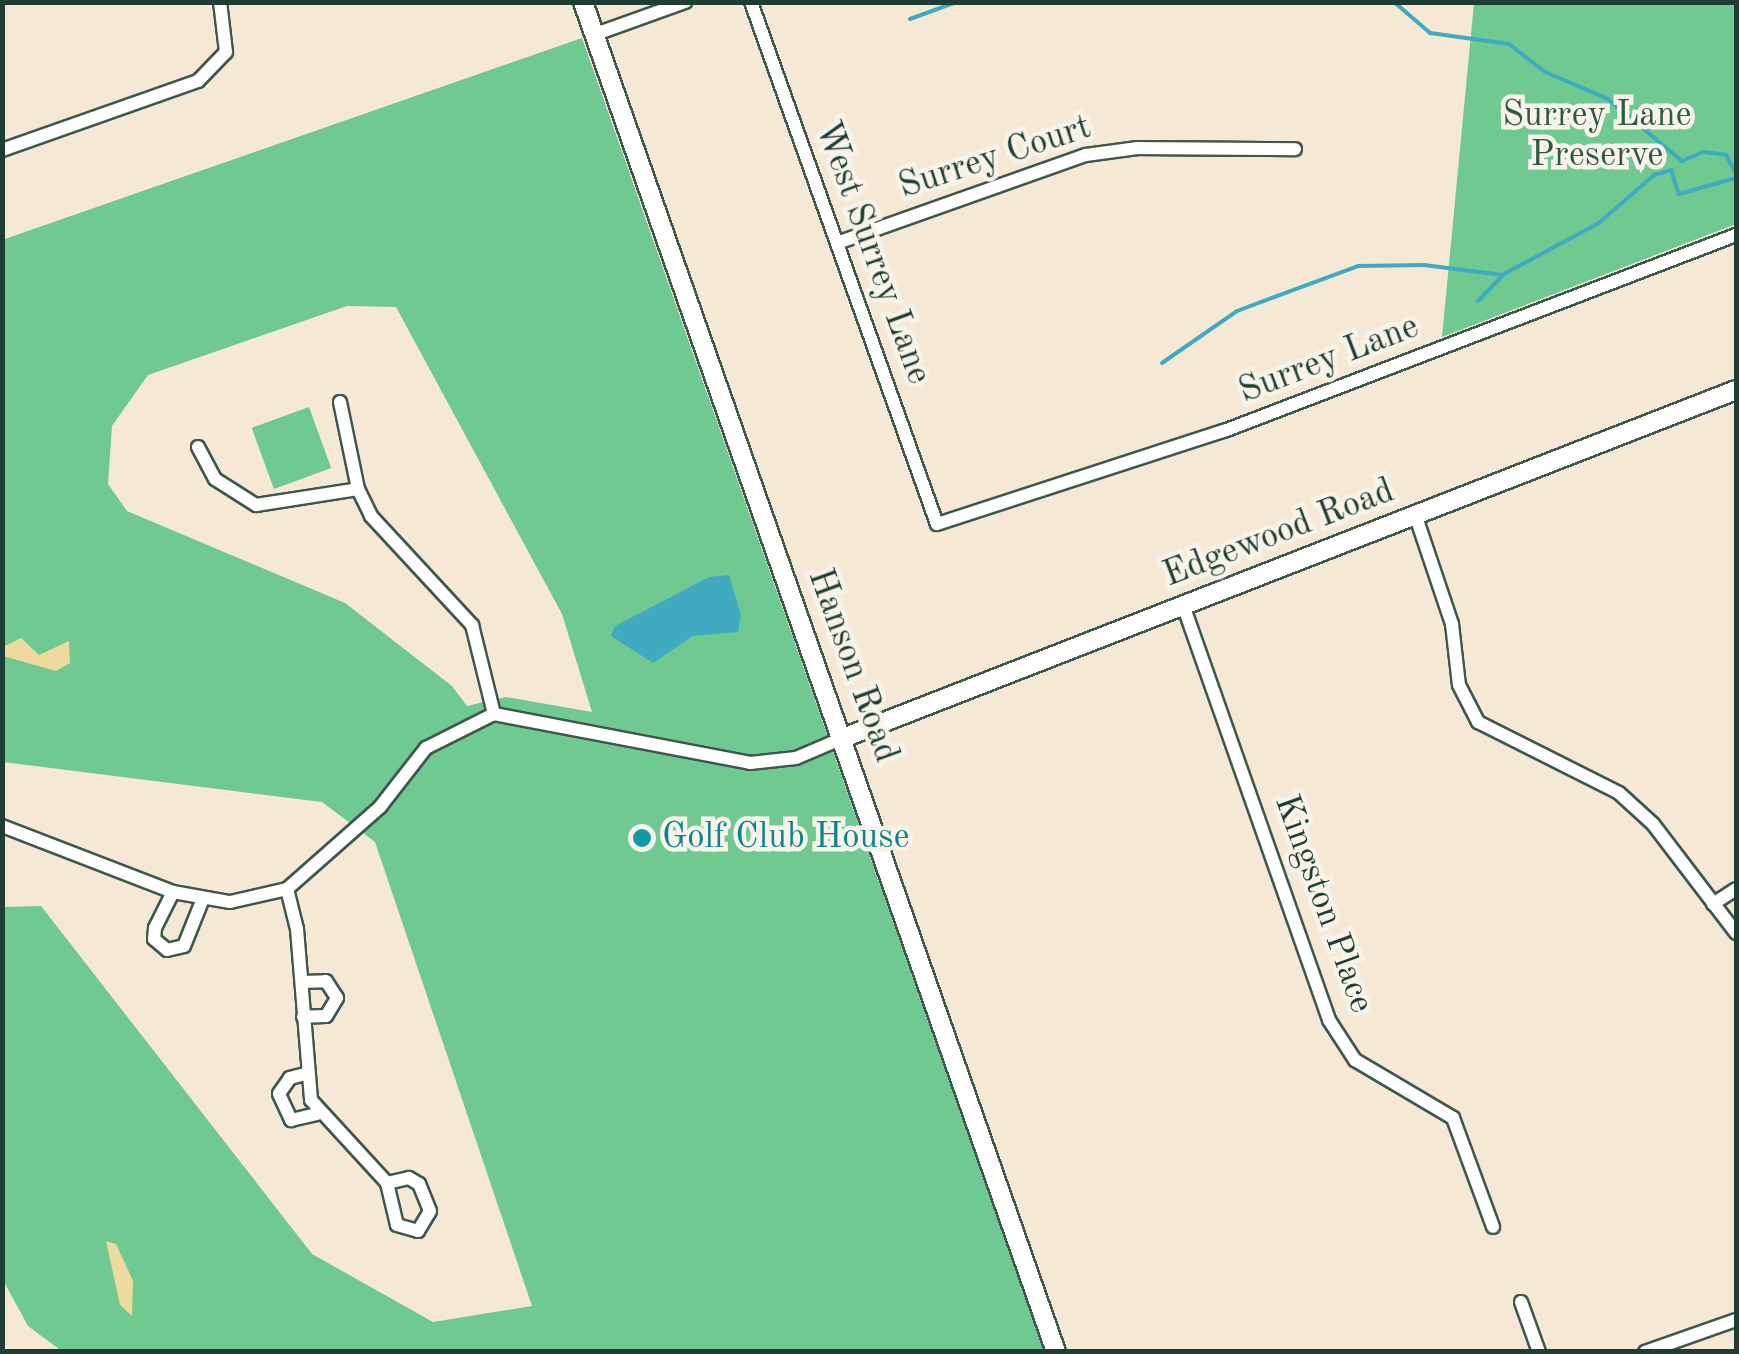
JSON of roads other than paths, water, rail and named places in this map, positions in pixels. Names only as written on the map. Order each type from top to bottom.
[{"type":"street","points":[[2,150],[198,81],[226,52],[220,2]]},
{"type":"street","name":"Hanson Road","points":[[583,2],[1056,1352]]},
{"type":"street","points":[[594,34],[685,2]]},
{"type":"street","name":"West Surrey Lane","points":[[751,2],[937,524]]},
{"type":"street","name":"Surrey Court","points":[[838,244],[1086,155],[1138,148],[1295,149]]},
{"type":"street","name":"Surrey Lane","points":[[937,524],[1224,432],[1736,235]]},
{"type":"street","name":"Edgewood Road","points":[[843,738],[1416,518],[1736,390]]},
{"type":"street","points":[[340,402],[358,489],[385,536],[472,625],[494,714]]},
{"type":"street","points":[[198,447],[215,479],[256,505],[358,489]]},
{"type":"street","points":[[1416,518],[1452,624],[1459,685],[1478,722],[1619,794],[1653,824],[1736,934]]},
{"type":"street","name":"Kingston Place","points":[[1182,605],[1329,1020],[1355,1060],[1452,1118],[1493,1227]]},
{"type":"street","points":[[2,826],[202,901],[258,898],[287,888],[380,807],[426,748],[494,714],[734,762],[796,758],[843,738]]},
{"type":"street","points":[[287,888],[302,982],[305,1074],[317,1114],[387,1184]]},
{"type":"street","points":[[1713,904],[1736,889]]},
{"type":"street","points":[[173,892],[155,928],[154,939],[167,950],[184,946],[202,901]]},
{"type":"street","points":[[302,982],[326,981],[337,998],[326,1016],[303,1017]]},
{"type":"street","points":[[305,1074],[290,1078],[279,1094],[291,1120],[317,1114]]},
{"type":"street","points":[[1521,1302],[1539,1352]]},
{"type":"street","points":[[1644,1352],[1736,1320]]},
{"type":"water","points":[[729,575],[741,615],[738,632],[693,636],[653,663],[611,636],[615,626],[709,577]]},
{"type":"waterway","points":[[910,19],[957,2]]},
{"type":"waterway","points":[[1294,2],[1320,2]]},
{"type":"waterway","points":[[1394,2],[1430,33],[1509,44],[1545,72],[1608,99],[1682,161],[1703,152],[1726,155],[1736,174]]},
{"type":"waterway","points":[[1162,363],[1237,311],[1358,266],[1424,265],[1502,275],[1599,223],[1654,175],[1671,170],[1679,194],[1736,178]]},
{"type":"waterway","points":[[1478,301],[1502,276]]},
{"type":"place","name":"Golf Club House","points":[[642,838]]},
{"type":"park label","name":"Surrey Lane Preserve","points":[[1597,136]]}]
